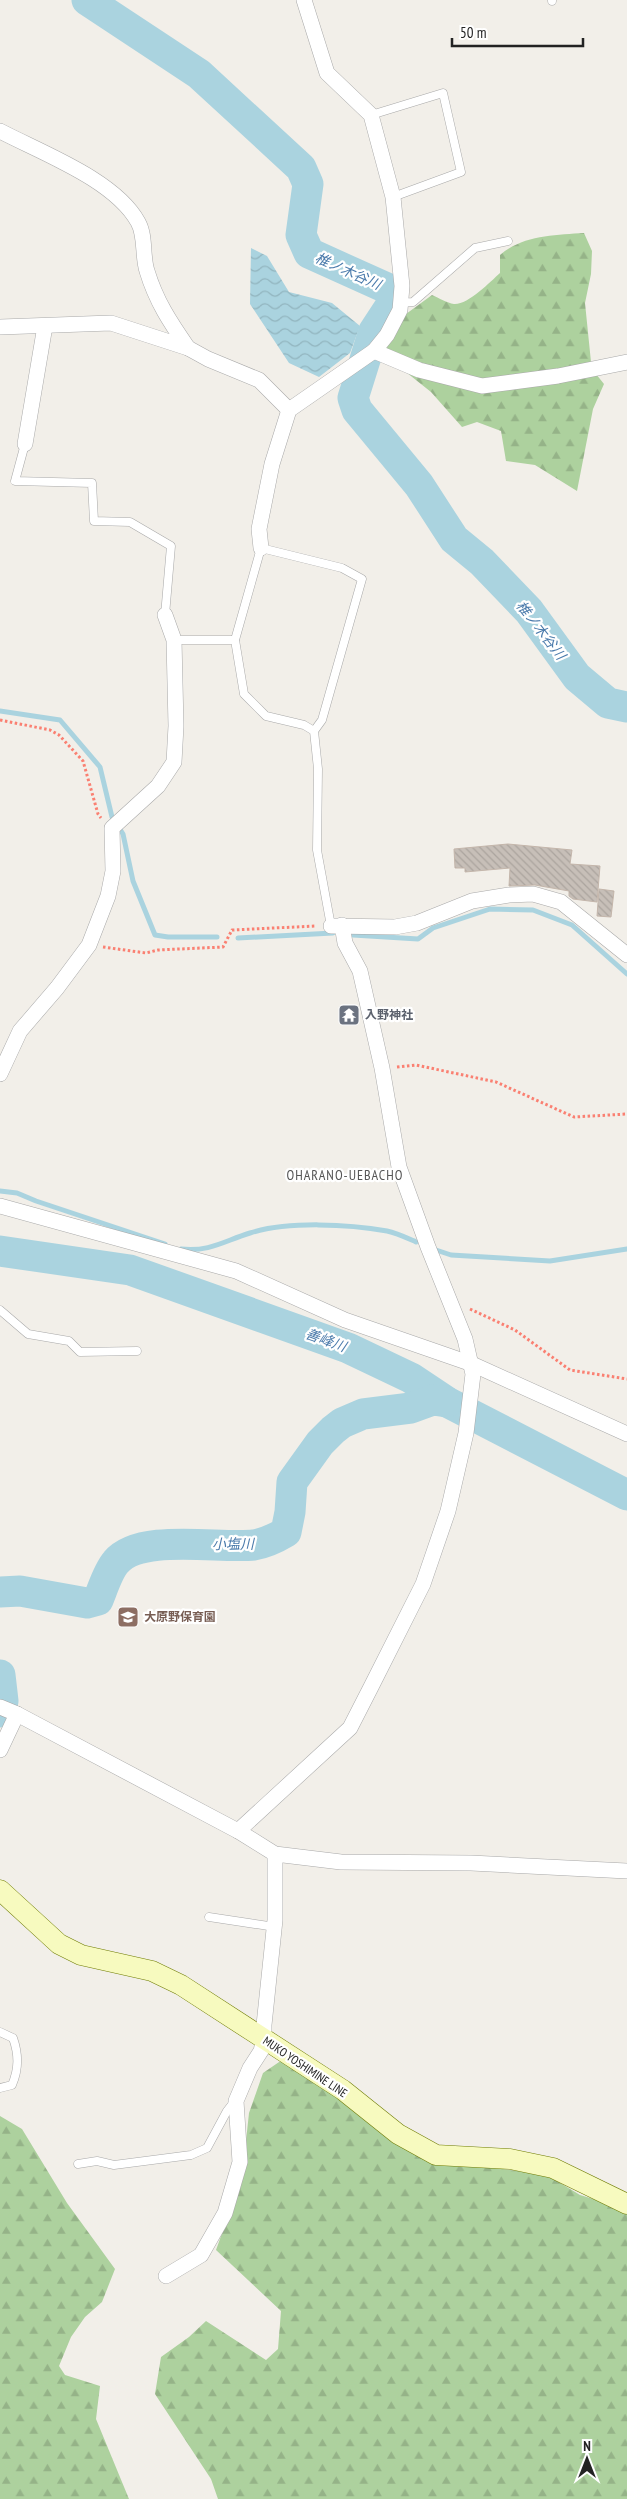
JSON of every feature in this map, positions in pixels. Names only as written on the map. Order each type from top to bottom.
[{"type":"main road","name":"MUKO YOSHIMINE LINE","points":[[0,1890],[59,1944],[80,1955],[152,1972],[174,1982],[343,2090],[398,2134],[436,2155],[510,2159],[553,2168],[627,2204]]},
{"type":"street","points":[[261,548],[259,529],[272,464],[290,410],[374,351],[388,335],[400,310],[401,303],[402,286],[392,197],[371,115],[327,73],[304,0]]},
{"type":"street","points":[[0,131],[102,183],[118,196],[139,223],[146,269],[160,308],[188,348]]},
{"type":"street","points":[[0,327],[111,323],[188,348],[208,359],[259,380],[290,410]]},
{"type":"street","points":[[25,444],[45,326]]},
{"type":"street","points":[[374,351],[419,370],[482,386],[558,376],[627,362]]},
{"type":"street","points":[[0,1074],[20,1031],[57,988],[89,945],[108,896],[113,871],[115,825],[158,786],[166,777],[174,762],[176,726],[174,640],[165,615]]},
{"type":"street","points":[[238,1831],[350,1728],[423,1584],[448,1511],[466,1433],[472,1369],[465,1339],[399,1167],[382,1068],[360,971],[337,926],[395,927],[418,923],[472,901],[508,895],[533,894],[561,902],[627,956]]},
{"type":"street","points":[[0,1206],[236,1271],[345,1320],[472,1369],[627,1434]]},
{"type":"street","points":[[0,1750],[9,1711],[238,1831],[275,1854],[341,1862],[471,1863],[627,1871]]},
{"type":"street","points":[[166,2276],[201,2255],[225,2213],[240,2162],[236,2101],[250,2068],[261,2051],[264,2039],[275,1927],[275,1854]]},
{"type":"lane","points":[[371,115],[443,93],[462,172],[392,197]]},
{"type":"lane","points":[[401,303],[413,302],[475,248],[508,241]]},
{"type":"lane","points":[[25,444],[15,481],[92,483],[94,521],[130,522],[171,546],[165,615]]},
{"type":"lane","points":[[314,731],[304,725],[266,716],[244,694],[236,640],[261,548],[342,568],[362,579],[322,720],[314,731],[318,769],[317,850],[337,926]]},
{"type":"lane","points":[[174,640],[236,640]]},
{"type":"lane","points":[[0,1310],[28,1334],[69,1341],[80,1352],[137,1351]]},
{"type":"lane","points":[[208,1917],[275,1927]]},
{"type":"lane","points":[[0,2032],[13,2038],[17,2050],[18,2072],[12,2085],[0,2088]]},
{"type":"lane","points":[[78,2164],[97,2161],[114,2165],[191,2155],[207,2148],[227,2111],[236,2101]]},
{"type":"path","points":[[0,720],[50,730],[59,735],[83,761],[98,814],[115,825]]},
{"type":"path","points":[[89,945],[146,953],[158,950],[224,947],[232,930],[337,926]]},
{"type":"path","points":[[382,1068],[416,1065],[496,1082],[574,1118],[627,1114]]},
{"type":"path","points":[[449,1299],[514,1330],[570,1370],[627,1378]]},
{"type":"green space","points":[[584,233],[592,251],[591,274],[585,303],[591,362],[596,374],[604,384],[593,409],[577,491],[535,465],[506,461],[501,431],[477,422],[462,427],[431,392],[382,353],[406,314],[432,295],[454,304],[466,301],[485,287],[500,273],[500,255],[509,248],[540,237]]},
{"type":"green space","points":[[282,2060],[427,2159],[547,2175],[580,2195],[627,2209],[627,2499],[218,2499],[211,2479],[155,2394],[161,2357],[189,2337],[206,2321],[266,2360],[278,2349],[281,2311],[216,2250],[242,2178],[249,2113],[263,2073]]},
{"type":"green space","points":[[0,2116],[22,2129],[67,2203],[115,2269],[102,2302],[85,2317],[71,2337],[59,2366],[65,2375],[100,2386],[96,2419],[129,2499],[0,2499]]},
{"type":"water","points":[[251,248],[267,256],[289,292],[332,303],[360,326],[350,353],[319,377],[289,363],[250,304]]},
{"type":"building","points":[[508,844],[572,850],[570,864],[600,866],[597,902],[573,899],[569,896],[569,891],[535,885],[509,886],[510,868],[465,872],[465,868],[455,868],[454,849]]},
{"type":"building","points":[[599,889],[614,891],[611,917],[597,916]]},
{"type":"waterway","name":"椎ノ木谷川","points":[[87,0],[199,74],[301,168],[308,184],[301,235],[309,253],[391,290],[393,302],[374,331],[353,398],[357,410],[419,485],[454,539],[482,562],[529,611],[577,677],[608,703],[627,707]]},
{"type":"waterway","points":[[0,711],[60,720],[100,767],[112,817],[123,834],[133,881],[155,935],[168,937],[217,937]]},
{"type":"waterway","points":[[353,935],[418,939],[433,928],[490,909],[533,910],[572,925],[627,974]]},
{"type":"waterway","points":[[238,938],[333,933]]},
{"type":"waterway","points":[[0,1191],[17,1193],[165,1244]]},
{"type":"waterway","points":[[181,1249],[200,1249],[265,1229],[300,1225],[337,1225],[387,1231],[416,1242]]},
{"type":"waterway","points":[[436,1250],[451,1255],[550,1261],[627,1249]]},
{"type":"waterway","name":"善峰川","points":[[0,1251],[130,1270],[348,1348],[411,1378],[447,1402],[627,1495]]},
{"type":"waterway","name":"小塩川","points":[[0,1592],[20,1591],[87,1603],[98,1600],[113,1566],[127,1553],[161,1545],[239,1546],[254,1545],[271,1540],[286,1532],[290,1512],[292,1482],[320,1443],[333,1430],[342,1423],[363,1414],[411,1408],[433,1400],[447,1402]]},
{"type":"waterway","name":"小塩川","points":[[0,1675],[3,1701],[0,1712]]},
{"type":"place","name":"入野神社","points":[[349,1015]]},
{"type":"place","name":"大原野保育園","points":[[128,1617]]},
{"type":"district","name":"OHARANO-UEBACHO","points":[[345,1175]]}]
